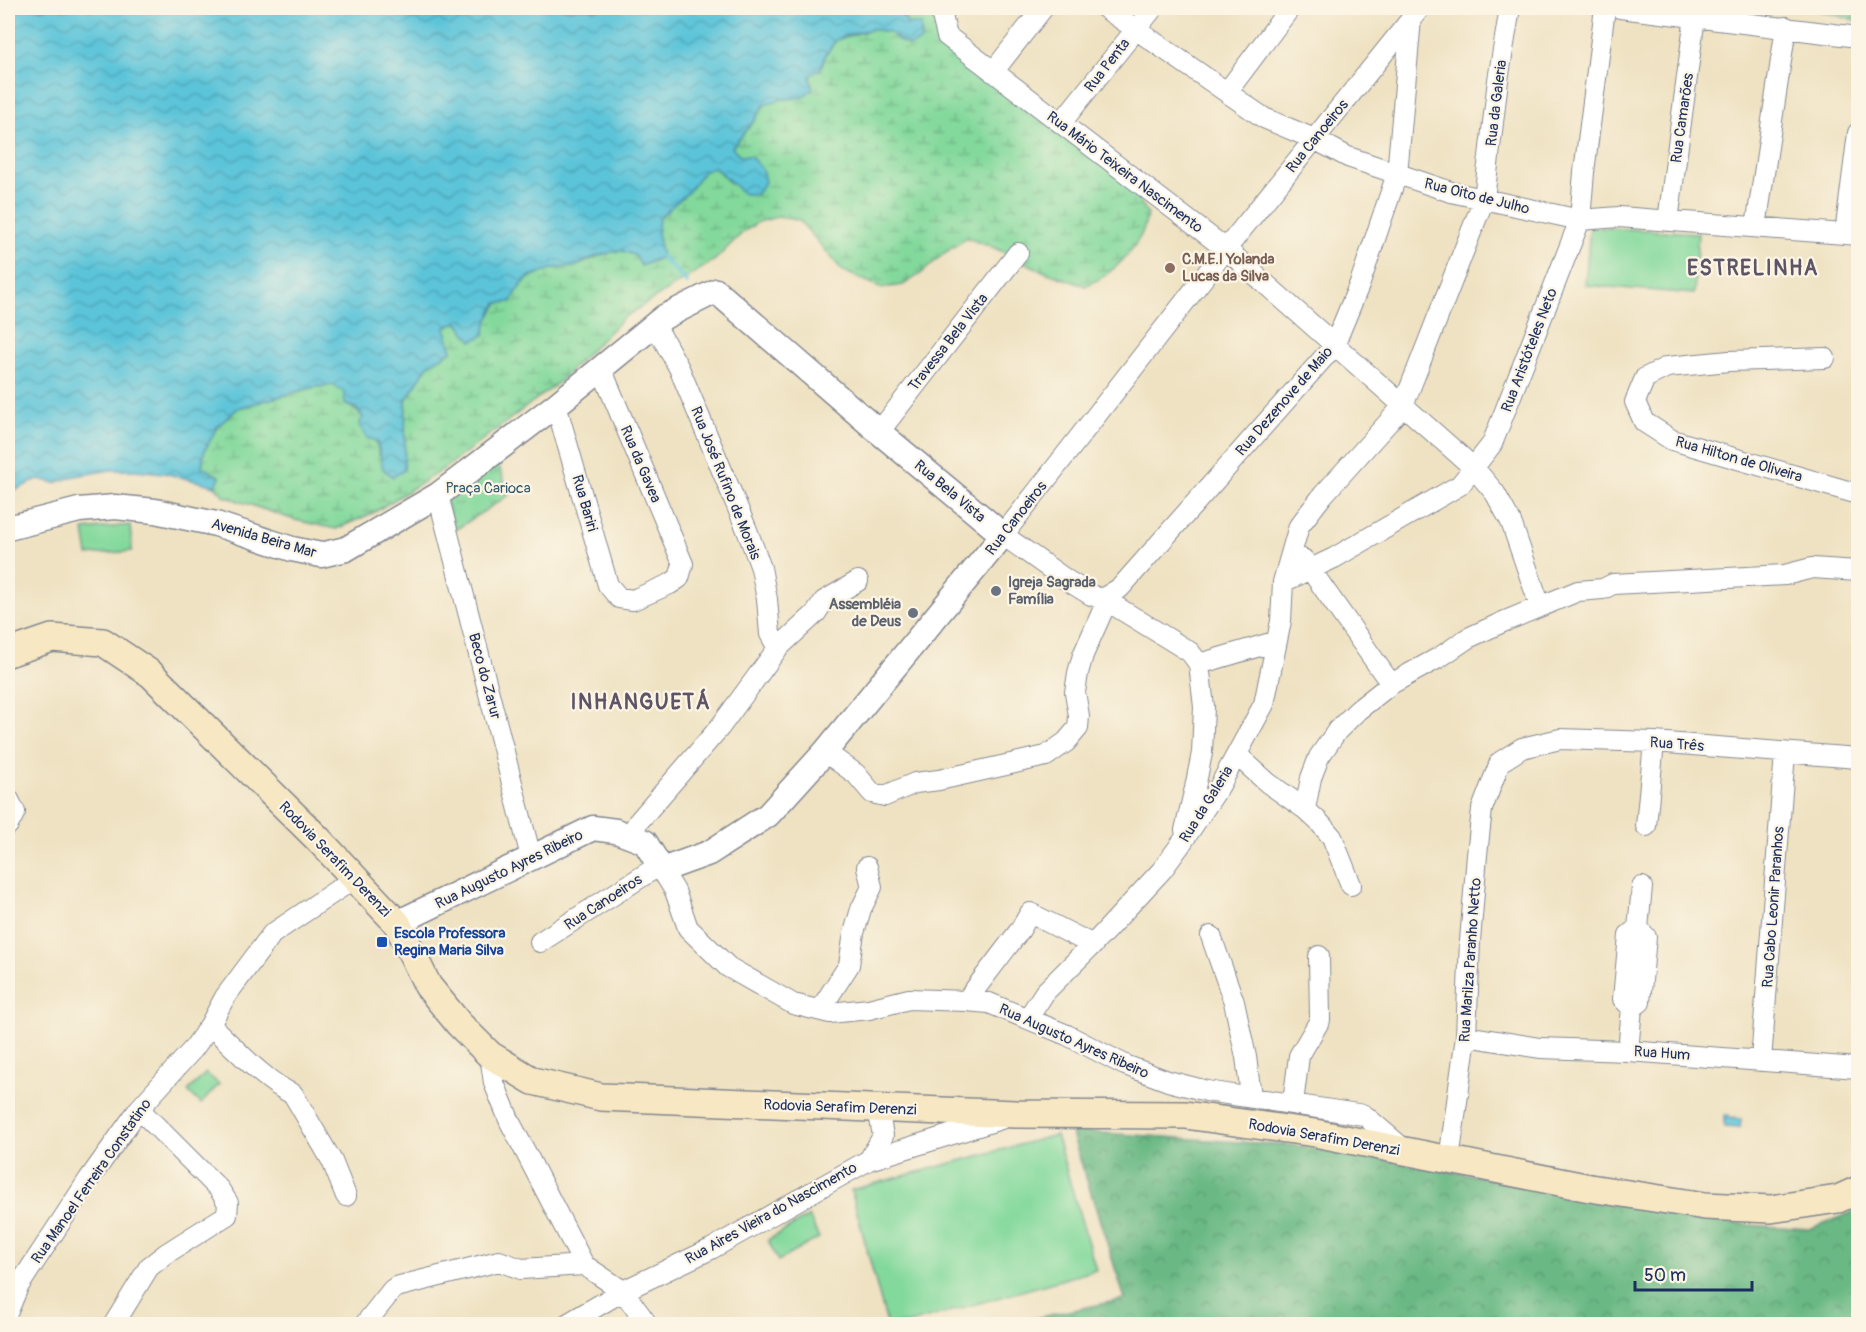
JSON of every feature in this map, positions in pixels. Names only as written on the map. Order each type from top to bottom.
[{"type":"main road","name":"Rodovia Serafim Derenzi","points":[[8,653],[52,638],[103,642],[151,674],[318,838],[397,923],[428,986],[459,1024],[490,1055],[533,1081],[601,1097],[945,1124],[1015,1114],[1185,1115],[1315,1133],[1590,1188],[1705,1206],[1771,1209],[1838,1199],[1858,1190]]},
{"type":"street","name":"Rua Mário Teixeira Nascimento","points":[[946,8],[942,16],[947,36],[1226,249],[1474,468],[1495,493],[1511,522],[1540,606]]},
{"type":"street","points":[[993,72],[1043,8]]},
{"type":"street","name":"Rua Oito de Julho","points":[[1105,8],[1264,118],[1314,139],[1348,157],[1450,192],[1580,220],[1619,217],[1852,235]]},
{"type":"street","name":"Rua Penta","points":[[1061,123],[1154,8]]},
{"type":"street","points":[[1227,92],[1290,8]]},
{"type":"street","name":"Rua da Galeria","points":[[1484,200],[1498,80],[1510,8]]},
{"type":"street","name":"Rua Aristóteles Neto","points":[[1283,582],[1334,558],[1460,485],[1492,444],[1580,220],[1605,8]]},
{"type":"street","points":[[1620,8],[1858,37]]},
{"type":"street","name":"Rua Canoeiros","points":[[540,942],[652,870],[662,870],[709,853],[768,815],[825,752],[1003,535],[1226,249],[1415,13]]},
{"type":"street","name":"Rua Dezenove de Maio","points":[[1105,600],[1120,588],[1334,346],[1360,283],[1397,174],[1415,13]]},
{"type":"street","name":"Rua Camarões","points":[[1668,220],[1695,16]]},
{"type":"street","points":[[1756,226],[1786,27]]},
{"type":"street","points":[[1852,235],[1858,133]]},
{"type":"street","points":[[1402,406],[1484,200]]},
{"type":"street","name":"Travessa Bela Vista","points":[[879,432],[1018,253]]},
{"type":"street","name":"Rua Bela Vista","points":[[716,291],[879,432],[1003,535],[1065,579],[1091,595],[1105,600],[1190,652],[1199,664]]},
{"type":"street","name":"Avenida Beira Mar","points":[[8,528],[79,510],[115,507],[155,511],[216,524],[292,549],[321,555],[346,549],[438,495],[556,405],[659,320],[716,291]]},
{"type":"street","name":"Rua José Rufino de Morais","points":[[659,320],[761,568],[770,634],[778,648]]},
{"type":"street","name":"Rua Hilton de Oliveira","points":[[1825,358],[1729,361],[1667,367],[1646,378],[1635,402],[1644,422],[1672,440],[1858,494]]},
{"type":"street","name":"Rua da Gavea","points":[[601,368],[683,564],[679,578],[670,584],[633,600],[619,598]]},
{"type":"street","name":"Rua Bariri","points":[[556,405],[608,585],[619,598]]},
{"type":"street","name":"Rua da Galeria","points":[[1028,1018],[1045,992],[1093,945],[1162,870],[1219,788],[1264,704],[1277,642],[1283,582],[1299,526],[1402,406]]},
{"type":"street","name":"Beco do Zarur","points":[[438,495],[531,857]]},
{"type":"street","points":[[1294,542],[1308,569],[1391,684]]},
{"type":"street","points":[[1305,809],[1311,778],[1319,757],[1337,730],[1358,710],[1391,684],[1440,657],[1468,638],[1540,606],[1578,591],[1603,589],[1613,584],[1785,575],[1812,568],[1858,571]]},
{"type":"street","points":[[630,836],[638,822],[720,727],[778,648],[816,613],[824,601],[858,581]]},
{"type":"street","points":[[825,752],[856,774],[872,793],[885,796],[915,783],[939,780],[1046,756],[1066,742],[1078,728],[1079,716],[1075,692],[1078,672],[1083,655],[1095,632],[1105,600]]},
{"type":"street","points":[[1181,844],[1196,788],[1199,765],[1204,707],[1199,664],[1277,642]]},
{"type":"street","name":"Rua Três","points":[[1500,762],[1522,748],[1560,739],[1654,742],[1858,758]]},
{"type":"street","points":[[1646,826],[1654,742]]},
{"type":"street","name":"Rua Cabo Leonir Paranhos","points":[[1761,1061],[1785,753]]},
{"type":"street","points":[[1199,765],[1233,762],[1305,809],[1332,837],[1351,885]]},
{"type":"street","name":"Rua Marilza Paranho Netto","points":[[1449,1160],[1466,1036],[1471,930],[1482,809],[1500,762]]},
{"type":"street","points":[[8,798],[15,812],[8,825]]},
{"type":"street","name":"Rua Augusto Ayres Ribeiro","points":[[397,923],[592,828],[616,831],[645,842],[675,891],[688,927],[728,968],[792,1004],[830,1013],[869,1009],[909,999],[988,1004],[1028,1018],[1125,1065],[1168,1081],[1207,1091],[1364,1115],[1406,1151]]},
{"type":"street","points":[[820,1010],[849,965],[854,933],[861,909],[872,887],[867,867]]},
{"type":"street","name":"Rua Manoel Ferreira Constatino","points":[[8,1311],[13,1287],[140,1109],[194,1048],[225,997],[273,934],[355,878]]},
{"type":"street","points":[[1628,1051],[1632,1008],[1623,999],[1629,935],[1638,928],[1642,886]]},
{"type":"street","points":[[966,1001],[1020,930],[1030,913],[1093,945]]},
{"type":"street","points":[[1211,936],[1234,1002],[1246,1057],[1251,1096]]},
{"type":"street","points":[[1293,1103],[1299,1056],[1320,1020],[1319,956]]},
{"type":"street","points":[[210,1025],[250,1062],[284,1090],[293,1094],[332,1161],[346,1196]]},
{"type":"street","name":"Rua Hum","points":[[1466,1036],[1540,1048],[1628,1051],[1858,1068]]},
{"type":"street","points":[[490,1055],[494,1083],[510,1122],[584,1265],[623,1291],[647,1324]]},
{"type":"street","points":[[114,1324],[149,1267],[166,1252],[227,1215],[228,1203],[219,1189],[140,1109]]},
{"type":"street","points":[[880,1119],[923,1143]]},
{"type":"street","name":"Rua Aires Vieira do Nascimento","points":[[567,1324],[623,1291],[711,1249],[869,1160],[883,1136],[880,1119]]},
{"type":"street","points":[[869,1160],[923,1143],[945,1124]]},
{"type":"street","points":[[365,1324],[392,1290],[405,1285],[498,1261],[521,1269],[584,1265]]},
{"type":"green space","points":[[902,8],[927,8],[975,73],[1124,176],[1148,214],[1135,245],[1109,272],[1085,286],[1045,272],[997,249],[967,238],[903,285],[882,288],[843,271],[799,220],[777,217],[758,222],[741,234],[715,260],[623,318],[559,382],[445,468],[373,513],[336,529],[295,520],[224,496],[215,486],[220,477],[202,467],[204,452],[217,427],[238,408],[314,387],[333,385],[344,392],[345,404],[364,418],[375,440],[379,455],[404,470],[406,400],[428,365],[452,351],[445,329],[457,321],[488,319],[498,303],[511,302],[524,282],[556,267],[576,266],[620,250],[635,256],[641,265],[662,257],[657,234],[659,218],[688,192],[703,172],[714,167],[731,184],[740,156],[732,147],[764,105],[781,99],[800,98],[810,76],[821,68],[826,54],[836,40],[872,29],[889,32],[900,41],[908,24],[901,14]]},
{"type":"green space","points":[[1809,8],[1858,8],[1858,21]]},
{"type":"green space","points":[[1590,227],[1698,233],[1694,294],[1585,285]]},
{"type":"green space","name":"Praça Carioca","points":[[496,458],[509,495],[455,530],[445,498]]},
{"type":"green space","points":[[130,525],[132,551],[88,555],[84,530]]},
{"type":"green space","points":[[206,1073],[219,1084],[201,1104],[188,1091]]},
{"type":"green space","points":[[1071,1131],[1301,1146],[1531,1185],[1661,1212],[1749,1225],[1809,1229],[1858,1210],[1858,1324],[1008,1324],[1125,1299]]},
{"type":"green space","points":[[1056,1135],[1096,1270],[906,1324],[887,1324],[851,1190]]},
{"type":"green space","points":[[809,1216],[819,1238],[778,1261],[768,1240]]},
{"type":"water","points":[[8,8],[902,8],[901,14],[908,24],[921,24],[921,41],[910,46],[889,32],[872,29],[836,40],[826,54],[821,68],[810,76],[813,89],[800,98],[781,99],[764,105],[732,147],[740,156],[750,156],[762,169],[765,182],[757,194],[744,194],[714,167],[703,172],[688,192],[659,218],[657,234],[662,257],[641,266],[636,256],[621,250],[596,256],[574,267],[554,268],[529,277],[511,302],[497,303],[488,319],[484,335],[472,341],[457,322],[445,328],[452,351],[428,365],[406,400],[404,470],[393,477],[383,469],[377,441],[367,438],[359,425],[363,417],[356,408],[345,404],[344,392],[333,385],[314,387],[238,408],[217,427],[204,452],[202,467],[220,477],[215,486],[164,473],[110,470],[75,476],[55,483],[38,479],[16,490],[8,490]]},
{"type":"water","points":[[1724,1115],[1729,1115],[1728,1118],[1741,1119],[1740,1128],[1724,1127]]},
{"type":"waterway","points":[[662,257],[687,283]]},
{"type":"place","name":"C.M.E.I Yolanda Lucas da Silva","points":[[1170,268]]},
{"type":"place","name":"Igreja Sagrada Família","points":[[996,591]]},
{"type":"place","name":"Assembléia de Deus","points":[[913,613]]},
{"type":"place","name":"Escola Professora Regina Maria Silva","points":[[382,942]]},
{"type":"district","name":"ESTRELINHA","points":[[1753,268]]},
{"type":"district","name":"INHANGUETÁ","points":[[641,702]]}]
